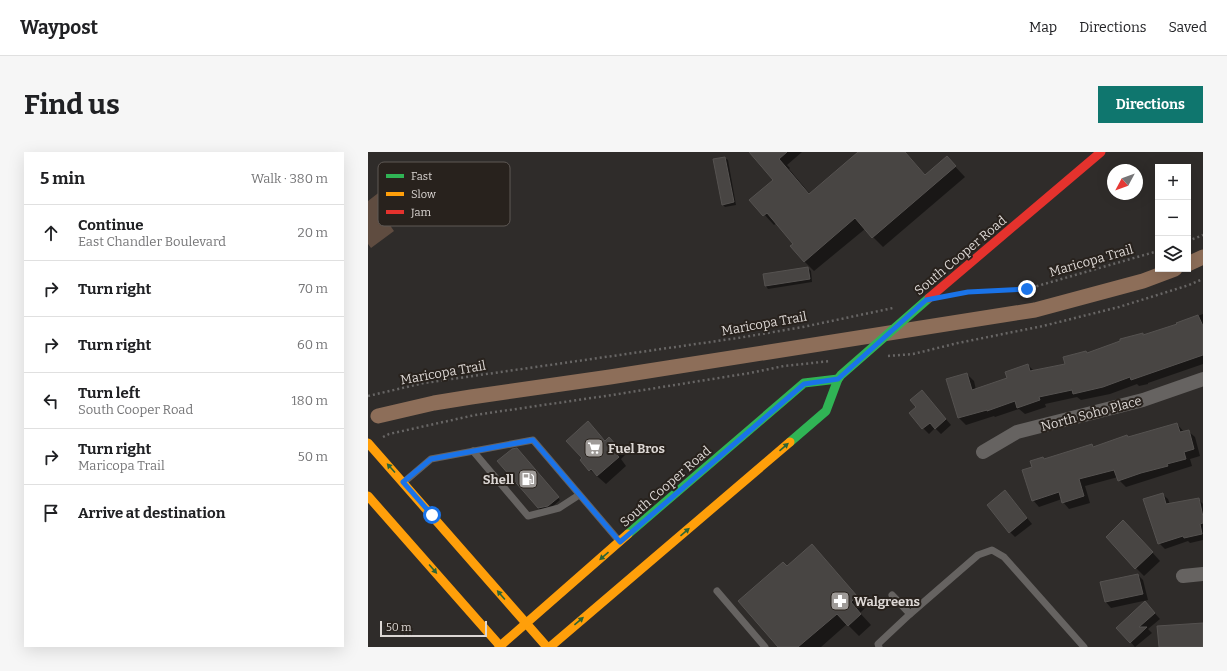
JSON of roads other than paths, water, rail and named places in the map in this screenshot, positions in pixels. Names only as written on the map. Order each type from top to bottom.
[{"type":"main road","name":"South Cooper Road","points":[[549,647],[826,411],[838,379],[919,307],[1100,152]]},
{"type":"main road","name":"South Cooper Road","points":[[500,647],[804,384],[838,379]]},
{"type":"main road","points":[[369,444],[527,624],[549,647]]},
{"type":"main road","points":[[368,496],[500,647]]},
{"type":"street","name":"North Soho Place","points":[[983,452],[1017,432],[1143,400],[1203,380]]},
{"type":"street","points":[[1183,576],[1203,574]]},
{"type":"lane","points":[[403,482],[431,459],[533,440],[620,542]]},
{"type":"lane","points":[[473,451],[528,516],[560,508],[579,495]]},
{"type":"lane","points":[[879,647],[878,644],[910,614],[978,555],[992,550],[1004,557],[1084,647]]},
{"type":"lane","points":[[717,591],[765,647]]},
{"type":"lane","points":[[892,595],[910,614]]},
{"type":"waterway","points":[[1191,263],[1203,257]]},
{"type":"waterway","points":[[378,416],[434,403],[471,397],[610,377],[1035,310],[1143,281],[1167,272]]},
{"type":"place","name":"Fuel Bros","points":[[594,448]]},
{"type":"place","name":"Shell","points":[[528,479]]},
{"type":"place","name":"Walgreens","points":[[840,601]]}]
